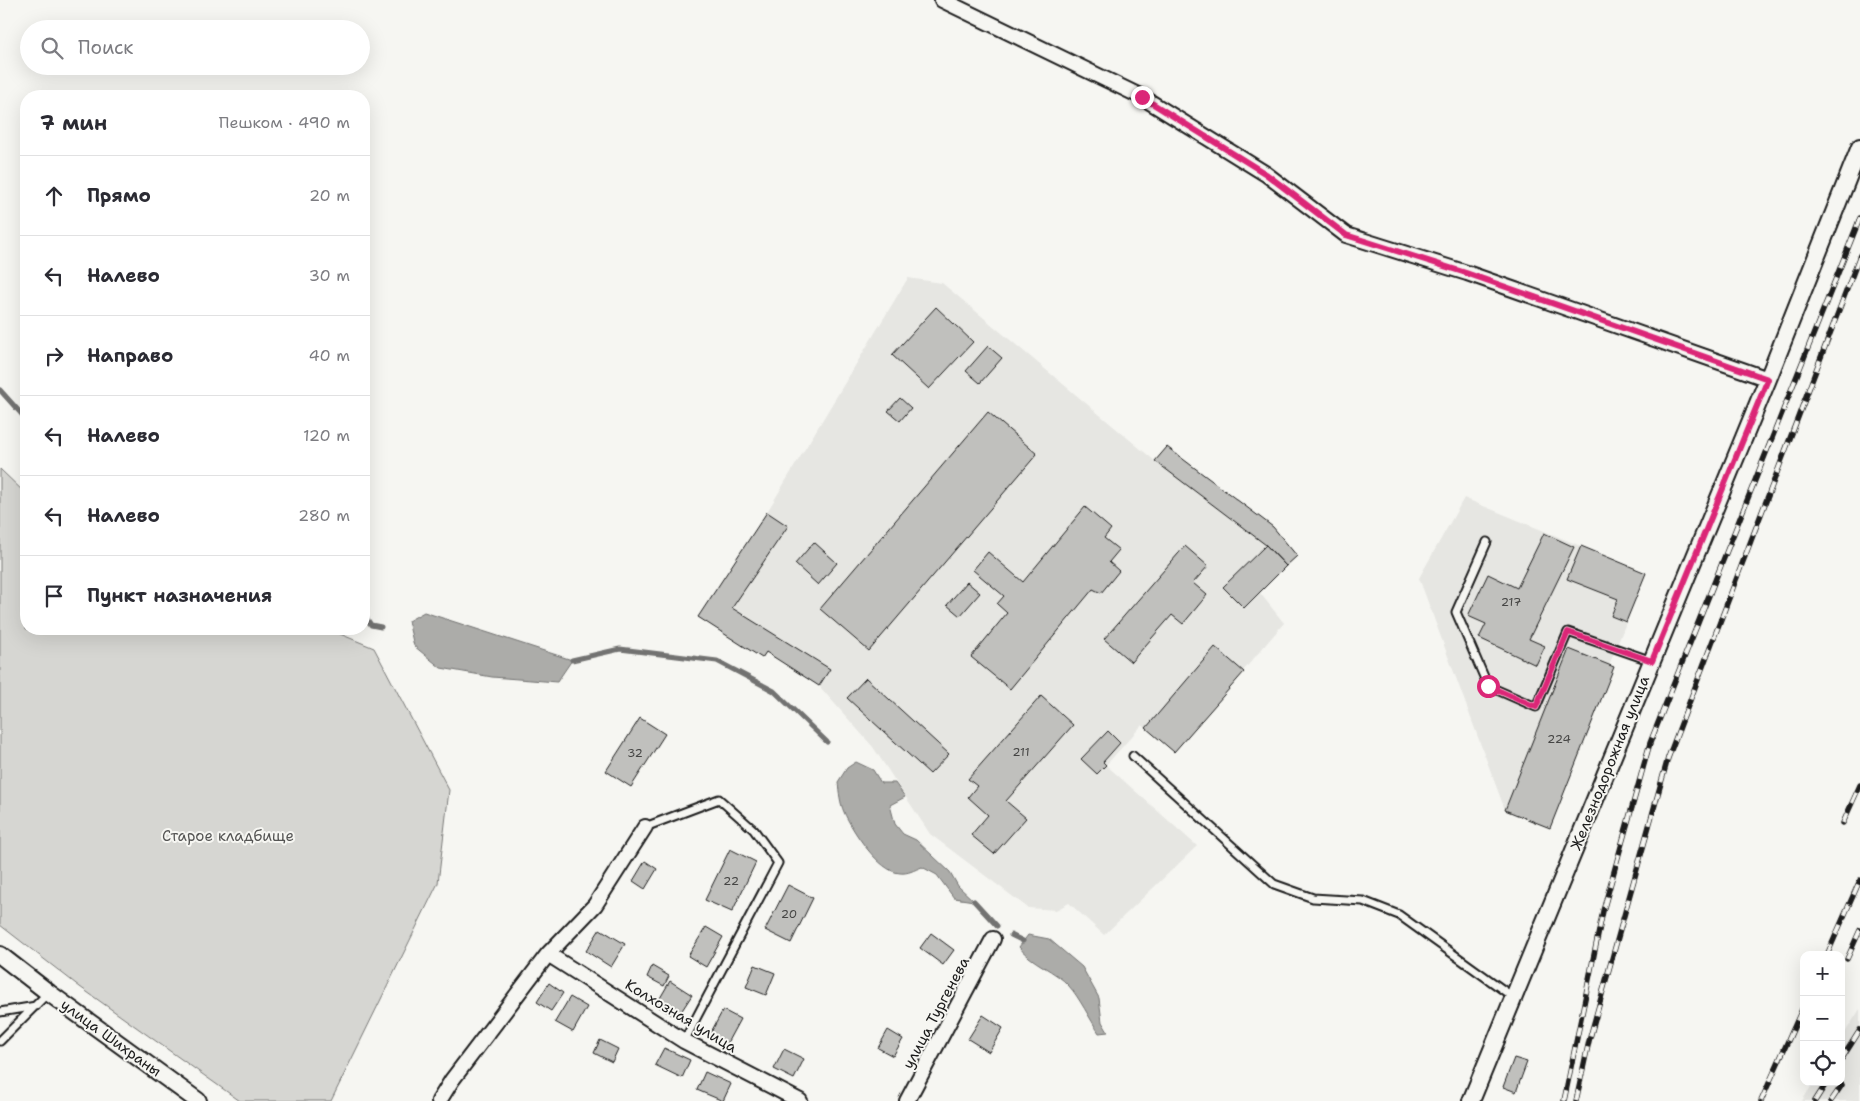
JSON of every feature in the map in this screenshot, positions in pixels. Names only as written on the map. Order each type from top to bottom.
[{"type":"street","points":[[942,0],[1142,97],[1266,174],[1346,235],[1466,273],[1768,379]]},
{"type":"street","name":"Железнодорожная улица","points":[[1471,1101],[1768,379],[1860,147]]},
{"type":"street","points":[[439,1101],[452,1080],[548,954],[594,905],[645,827]]},
{"type":"street","name":"улица Тургенева","points":[[907,1101],[993,939]]},
{"type":"street","name":"Колхозная улица","points":[[548,954],[684,1040],[800,1101]]},
{"type":"street","name":"улица Шихраны","points":[[0,955],[49,993],[198,1101]]},
{"type":"lane","points":[[1487,542],[1456,612],[1488,686],[1536,707],[1568,632],[1652,661]]},
{"type":"lane","points":[[1133,756],[1274,884],[1313,898],[1363,901],[1399,915],[1514,997]]},
{"type":"lane","points":[[645,827],[719,799],[754,830],[778,863],[684,1040]]},
{"type":"lane","points":[[0,1041],[49,993]]},
{"type":"lane","points":[[0,1012],[36,1006]]},
{"type":"shaded area","points":[[908,278],[942,283],[1155,461],[1167,447],[1273,527],[1297,556],[1260,593],[1284,623],[1174,752],[1142,725],[1106,765],[1197,846],[1104,935],[1069,903],[1056,910],[1028,908],[930,834],[873,747],[819,686],[766,652],[762,658],[698,617],[767,512]]},
{"type":"shaded area","points":[[1464,498],[1646,573],[1609,665],[1614,667],[1550,828],[1505,810],[1419,578]]},
{"type":"shaded area","points":[[424,612],[572,660],[557,682],[492,677],[441,668],[414,646],[408,621]]},
{"type":"shaded area","points":[[856,762],[873,770],[881,783],[895,783],[905,797],[890,805],[895,824],[903,834],[916,840],[950,872],[958,886],[974,901],[954,898],[937,875],[922,867],[906,873],[892,871],[884,866],[867,849],[848,820],[839,794],[838,782],[847,768]]},
{"type":"shaded area","points":[[1028,935],[1049,939],[1082,967],[1099,998],[1102,1022],[1108,1032],[1099,1033],[1081,1002],[1069,986],[1030,958],[1019,947]]},
{"type":"shaded area","points":[[1860,1009],[1860,1101],[1802,1101],[1811,1086],[1845,1086],[1845,1033]]},
{"type":"green space","name":"Старое кладбище","points":[[0,469],[20,488],[20,635],[343,635],[374,648],[449,790],[438,883],[331,1101],[240,1101],[80,987],[0,925]]},
{"type":"building","points":[[936,307],[973,342],[929,389],[892,355]]},
{"type":"building","points":[[988,346],[1002,358],[980,383],[966,371]]},
{"type":"building","points":[[900,398],[911,408],[900,421],[888,411]]},
{"type":"building","points":[[988,412],[1037,454],[869,651],[820,609]]},
{"type":"building","points":[[1167,447],[1273,527],[1297,556],[1286,566],[1266,545],[1155,461]]},
{"type":"building","points":[[1085,507],[1111,529],[1104,538],[1119,550],[1109,562],[1119,571],[1101,593],[1093,589],[1010,689],[971,657],[1007,613],[997,604],[1004,596],[973,570],[988,552],[1023,582]]},
{"type":"building","points":[[767,512],[788,526],[732,608],[830,669],[819,686],[766,652],[762,658],[698,617]]},
{"type":"building","points":[[1544,533],[1574,547],[1529,639],[1545,646],[1536,665],[1479,638],[1486,624],[1468,616],[1488,574],[1517,588]]},
{"type":"building","points":[[814,542],[837,563],[818,585],[795,564]]},
{"type":"building","points":[[1266,545],[1286,566],[1244,608],[1223,587]]},
{"type":"building","points":[[1185,546],[1208,566],[1193,583],[1207,595],[1183,624],[1172,615],[1131,662],[1104,639]]},
{"type":"building","points":[[1581,546],[1646,573],[1626,622],[1611,616],[1618,599],[1567,579]]},
{"type":"building","points":[[967,582],[980,593],[960,616],[947,605]]},
{"type":"building","points":[[1215,647],[1244,672],[1174,752],[1146,728]]},
{"type":"building","points":[[1569,649],[1614,667],[1550,828],[1505,810]]},
{"type":"building","points":[[866,678],[949,754],[930,774],[847,698]]},
{"type":"building","points":[[1041,696],[1073,725],[1006,801],[1026,818],[994,854],[971,835],[988,815],[968,797],[977,786],[968,779]]},
{"type":"building","points":[[640,718],[665,734],[631,787],[606,771]]},
{"type":"building","points":[[1108,731],[1120,743],[1103,762],[1106,765],[1097,774],[1081,759]]},
{"type":"building","points":[[730,849],[756,862],[732,912],[705,900]]},
{"type":"building","points":[[645,861],[657,869],[645,889],[633,881]]},
{"type":"building","points":[[788,885],[813,898],[791,943],[765,930]]},
{"type":"building","points":[[706,927],[723,937],[706,967],[688,956]]},
{"type":"building","points":[[600,929],[625,944],[611,967],[586,951]]},
{"type":"building","points":[[931,933],[954,950],[943,965],[920,948]]},
{"type":"building","points":[[755,965],[775,973],[766,995],[746,987]]},
{"type":"building","points":[[652,966],[669,976],[664,986],[647,977]]},
{"type":"building","points":[[670,981],[692,995],[677,1018],[656,1005]]},
{"type":"building","points":[[549,983],[563,993],[551,1011],[537,1002]]},
{"type":"building","points":[[570,997],[587,1007],[573,1032],[555,1022]]},
{"type":"building","points":[[723,1010],[740,1019],[727,1043],[710,1034]]},
{"type":"building","points":[[983,1015],[1003,1028],[989,1052],[968,1039]]},
{"type":"building","points":[[888,1030],[903,1039],[893,1056],[878,1048]]},
{"type":"building","points":[[600,1040],[618,1049],[612,1062],[594,1053]]},
{"type":"building","points":[[664,1048],[690,1060],[682,1078],[655,1065]]},
{"type":"building","points":[[784,1049],[804,1059],[794,1079],[774,1069]]},
{"type":"building","points":[[1514,1058],[1527,1062],[1516,1092],[1503,1087]]},
{"type":"building","points":[[705,1072],[731,1084],[723,1101],[697,1090]]},
{"type":"waterway","points":[[0,390],[20,412]]},
{"type":"waterway","points":[[370,623],[381,627]]},
{"type":"waterway","points":[[572,660],[620,649],[717,661],[774,691],[827,742]]},
{"type":"waterway","points":[[974,901],[997,926]]},
{"type":"waterway","points":[[1011,935],[1023,941]]},
{"type":"railway","points":[[1564,1101],[1603,911],[1650,743],[1860,218]]},
{"type":"railway","points":[[1576,1101],[1589,1041],[1668,758],[1860,255]]},
{"type":"railway","points":[[1843,823],[1860,785]]},
{"type":"railway","points":[[1829,951],[1860,880]]},
{"type":"railway","points":[[1847,959],[1860,930]]},
{"type":"railway","points":[[1761,1101],[1800,1014]]},
{"type":"railway","points":[[1845,1054],[1860,1030]]},
{"type":"railway","points":[[1815,1101],[1824,1086]]},
{"type":"railway","points":[[1831,1101],[1841,1086]]},
{"type":"route","points":[[1142,97],[1266,174],[1346,235],[1466,273],[1768,379],[1652,661],[1568,632],[1536,707],[1488,686]]}]
